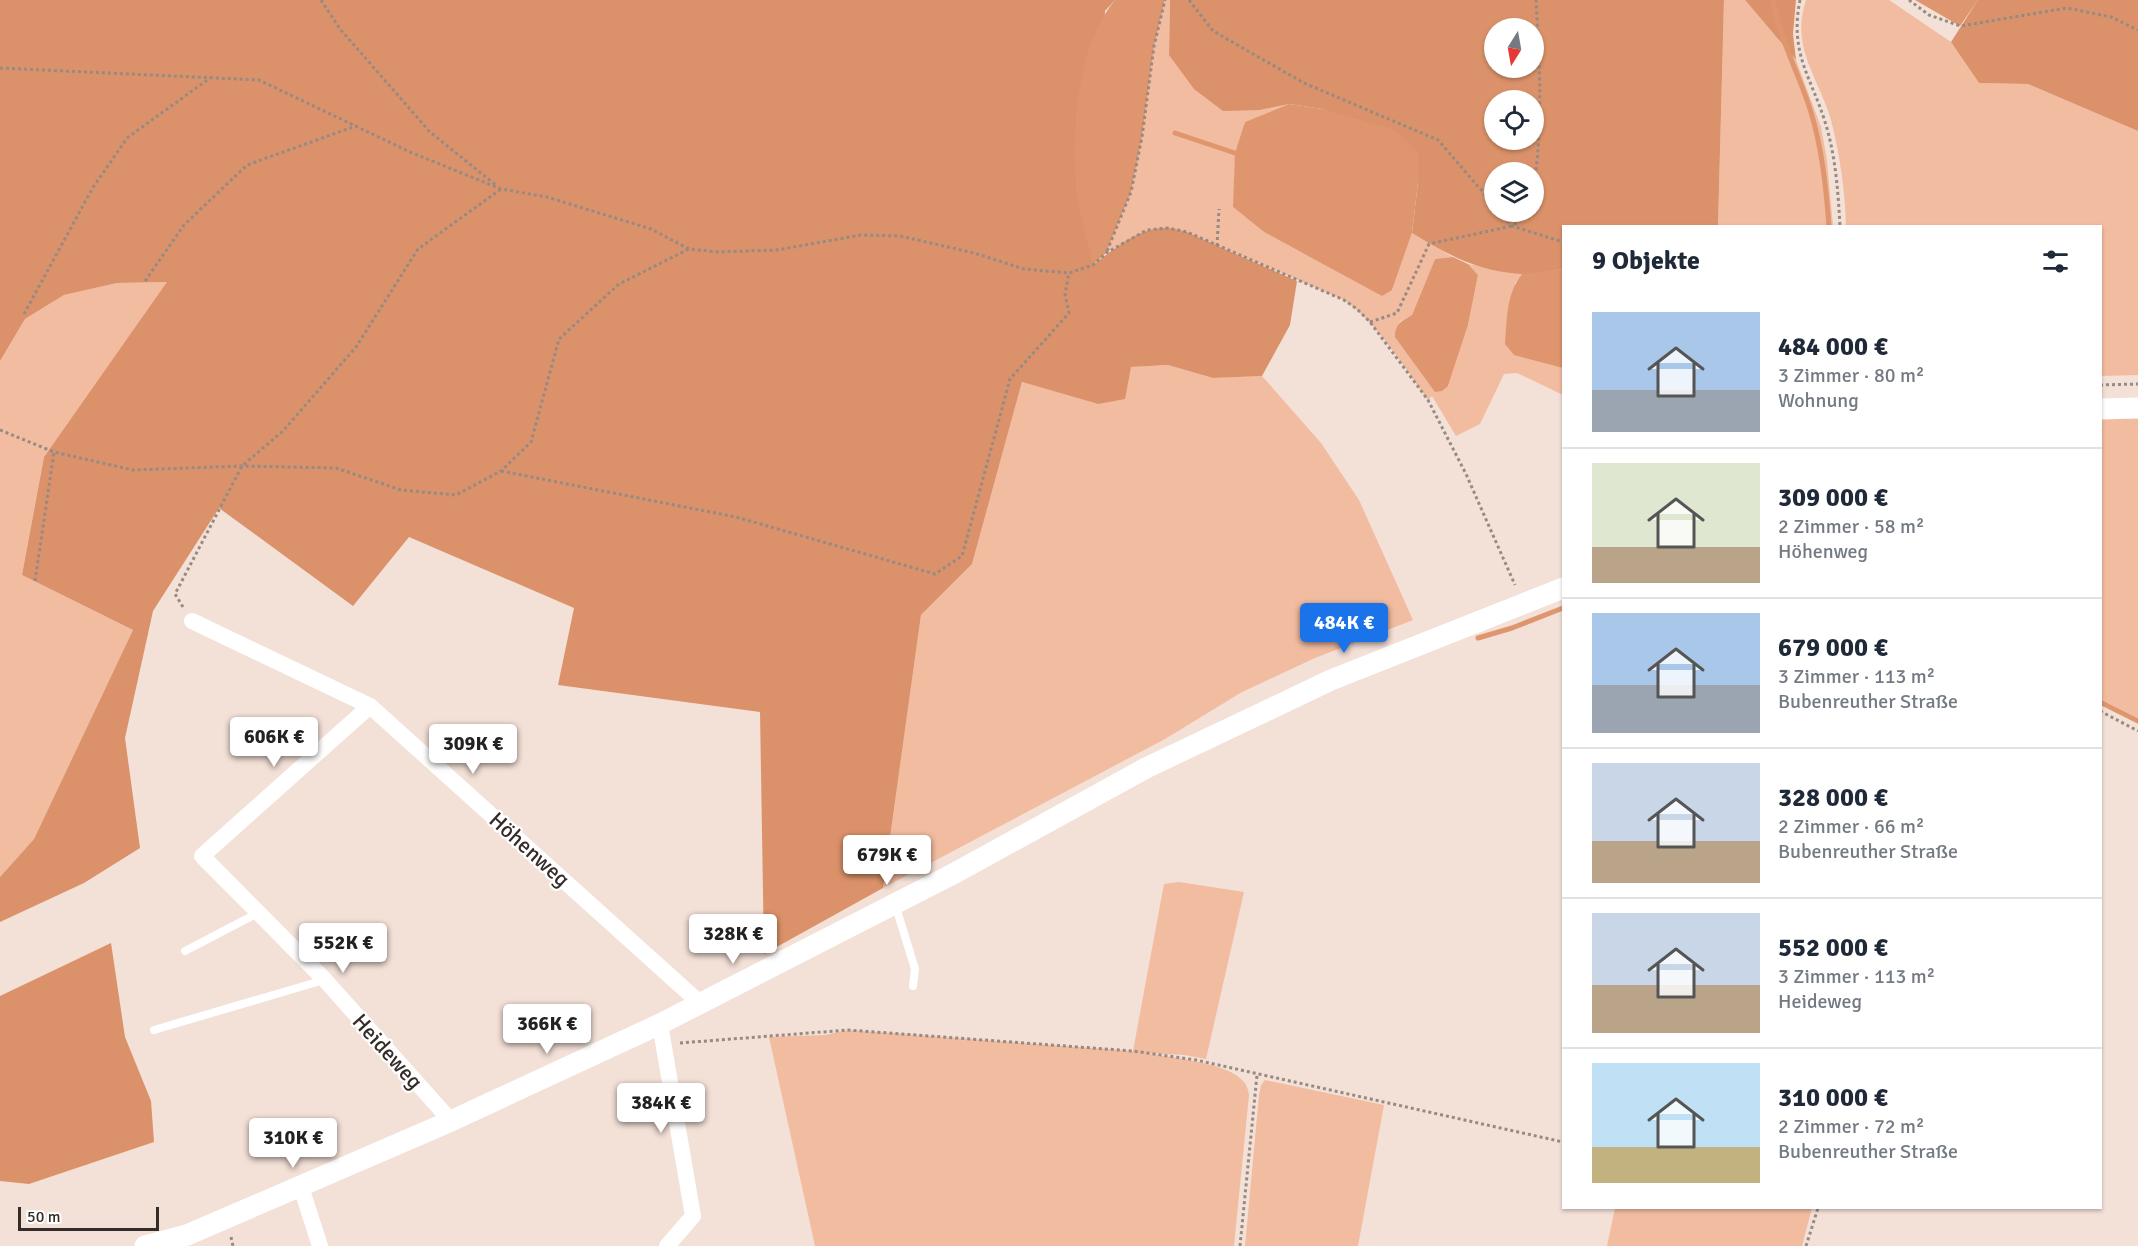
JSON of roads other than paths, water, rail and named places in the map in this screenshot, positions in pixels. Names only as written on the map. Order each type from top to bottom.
[{"type":"street","points":[[2102,409],[2138,408]]},
{"type":"street","points":[[145,1246],[187,1234],[451,1121],[701,1004],[1146,768],[1331,680],[1562,588]]},
{"type":"street","name":"Höhenweg","points":[[192,621],[370,706],[701,1004]]},
{"type":"street","name":"Heideweg","points":[[370,706],[202,856],[325,980],[451,1121]]},
{"type":"street","points":[[660,1023],[693,1216],[667,1246]]},
{"type":"street","points":[[301,1187],[320,1246]]},
{"type":"lane","points":[[895,903],[915,969],[913,986]]},
{"type":"lane","points":[[185,951],[258,913]]},
{"type":"lane","points":[[154,1030],[325,980]]},
{"type":"waterway","points":[[1773,0],[1780,29],[1805,95],[1818,138],[1829,225]]},
{"type":"waterway","points":[[1175,133],[1235,153]]},
{"type":"waterway","points":[[1478,638],[1512,628],[1562,608]]},
{"type":"waterway","points":[[2102,703],[2138,721]]}]
